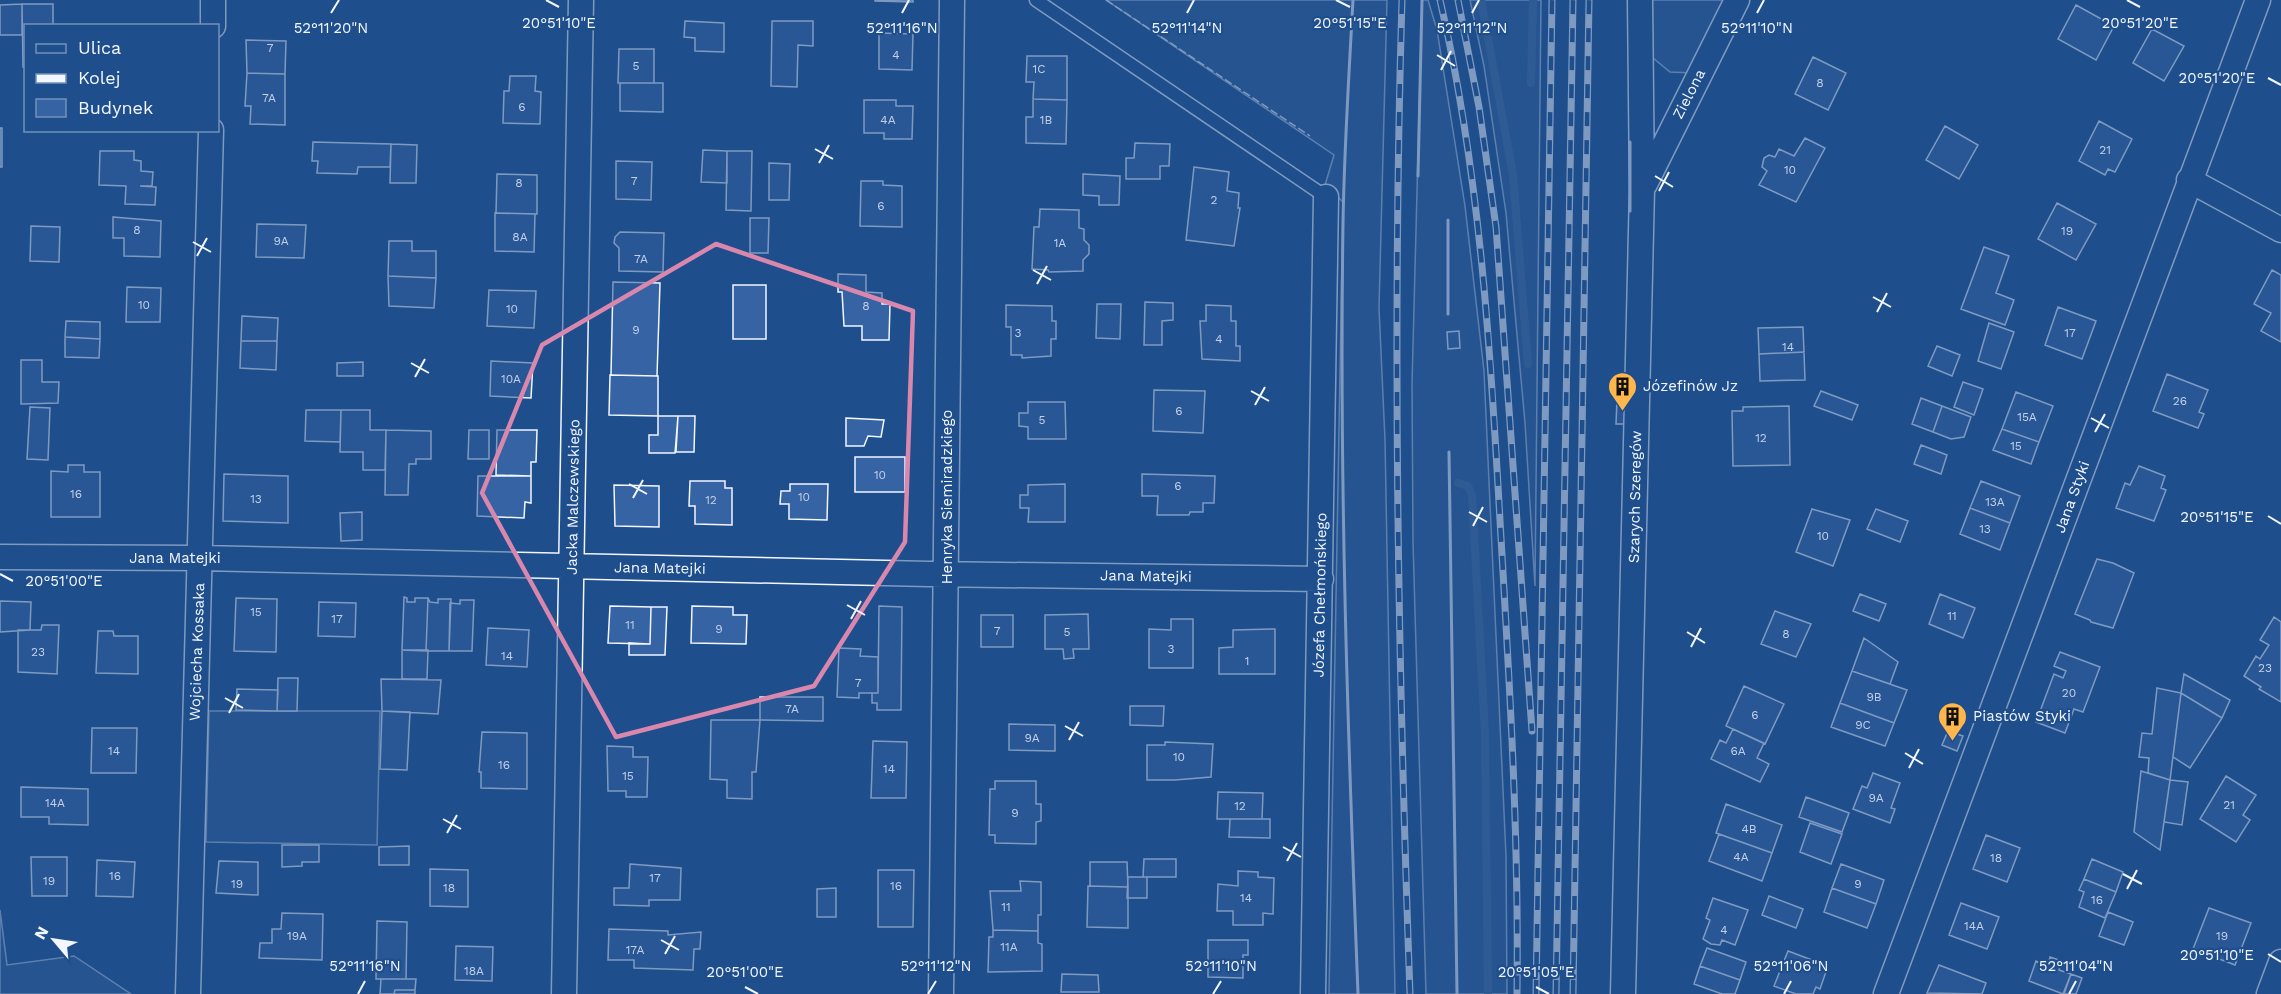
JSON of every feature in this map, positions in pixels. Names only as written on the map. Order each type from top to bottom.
[{"type":"street","points":[[213,0],[213,24]]},
{"type":"street","name":"Jacka Malczewskiego","points":[[564,994],[581,0]]},
{"type":"street","name":"Henryka Siemiradzkiego","points":[[941,994],[952,0]]},
{"type":"street","name":"Szarych Szeregów","points":[[1623,994],[1642,189],[1640,0]]},
{"type":"street","name":"Zielona","points":[[1642,189],[1737,0]]},
{"type":"street","name":"Jana Styki","points":[[1887,994],[2258,0]]},
{"type":"street","name":"Wojciecha Kossaka","points":[[188,994],[211,132]]},
{"type":"street","points":[[2189,180],[2281,230]]},
{"type":"street","name":"Józefa Chełmońskiego","points":[[1313,994],[1326,197]]},
{"type":"street","name":"Jana Matejki","points":[[0,557],[201,558],[1321,579]]},
{"type":"street","points":[[2269,994],[2281,962]]},
{"type":"lane","points":[[1036,0],[1326,197]]},
{"type":"highlighted area","points":[[716,244],[913,311],[905,542],[814,686],[616,737],[482,493],[542,345]]},
{"type":"shaded area","points":[[1106,0],[1387,0],[1379,308],[1385,440],[1395,994],[1329,994],[1343,202],[1325,185],[1334,155]]},
{"type":"shaded area","points":[[1422,0],[1428,0],[1437,30],[1465,206],[1484,371],[1506,856],[1507,994],[1426,994],[1413,542],[1412,384]]},
{"type":"shaded area","points":[[1470,0],[1541,0],[1535,586],[1525,423],[1506,213],[1484,66]]},
{"type":"shaded area","points":[[1649,0],[1730,0],[1693,73],[1670,72],[1648,51]]},
{"type":"shaded area","points":[[209,711],[380,711],[377,845],[206,842]]},
{"type":"shaded area","points":[[0,910],[7,965],[74,956],[131,994],[0,994]]},
{"type":"building","points":[[913,0],[913,2],[875,1]]},
{"type":"building","points":[[22,4],[22,35],[0,35],[0,5]]},
{"type":"building","points":[[22,4],[53,4],[53,24],[24,24],[23,67]]},
{"type":"building","points":[[2076,5],[2114,26],[2096,60],[2058,39]]},
{"type":"building","points":[[685,21],[724,23],[724,52],[695,51],[695,38],[684,37]]},
{"type":"building","points":[[772,21],[813,21],[813,46],[798,45],[797,87],[771,86]]},
{"type":"building","points":[[2152,29],[2184,46],[2164,81],[2133,63]]},
{"type":"building","points":[[879,33],[913,34],[912,70],[879,69]]},
{"type":"building","points":[[246,40],[286,41],[285,74],[247,73]]},
{"type":"building","points":[[619,49],[654,49],[654,83],[618,83]]},
{"type":"building","points":[[1027,56],[1067,56],[1067,100],[1033,99],[1034,82],[1026,82]]},
{"type":"building","points":[[1813,57],[1846,73],[1828,110],[1795,94]]},
{"type":"building","points":[[247,73],[285,74],[285,125],[250,124],[251,106],[245,106]]},
{"type":"building","points":[[510,76],[536,76],[535,91],[541,92],[540,124],[503,123],[504,91],[509,91]]},
{"type":"building","points":[[620,83],[663,83],[663,112],[620,111]]},
{"type":"building","points":[[1033,99],[1067,100],[1066,144],[1026,143],[1026,117],[1033,117]]},
{"type":"building","points":[[864,100],[896,100],[896,106],[913,106],[912,139],[884,139],[884,133],[864,133]]},
{"type":"building","points":[[2099,121],[2132,139],[2115,172],[2108,169],[2105,175],[2079,161]]},
{"type":"building","points":[[1945,126],[1978,145],[1959,179],[1926,160]]},
{"type":"building","points":[[0,128],[2,128],[2,167],[0,167]]},
{"type":"building","points":[[1805,138],[1825,148],[1796,202],[1759,185],[1767,171],[1762,167],[1764,158],[1769,155],[1775,157],[1779,149],[1794,156]]},
{"type":"building","points":[[313,142],[391,144],[390,167],[358,167],[357,174],[317,173],[318,161],[312,161]]},
{"type":"building","points":[[1135,143],[1170,144],[1169,166],[1160,166],[1160,179],[1126,179],[1126,158],[1134,158]]},
{"type":"building","points":[[391,144],[417,145],[416,183],[390,183]]},
{"type":"building","points":[[703,150],[727,151],[727,183],[701,182]]},
{"type":"building","points":[[100,151],[134,151],[134,160],[141,161],[141,171],[153,172],[152,186],[140,186],[156,187],[155,205],[125,204],[126,186],[99,185]]},
{"type":"building","points":[[727,151],[752,151],[751,211],[726,210]]},
{"type":"building","points":[[616,161],[652,162],[651,200],[616,199]]},
{"type":"building","points":[[769,163],[790,164],[789,200],[769,200]]},
{"type":"building","points":[[1194,167],[1229,172],[1227,191],[1239,193],[1238,208],[1240,208],[1234,246],[1186,240]]},
{"type":"building","points":[[497,174],[537,175],[537,214],[496,213]]},
{"type":"building","points":[[1083,174],[1120,176],[1119,205],[1099,205],[1099,196],[1083,195]]},
{"type":"building","points":[[861,181],[883,181],[883,185],[902,186],[902,227],[860,226]]},
{"type":"building","points":[[2057,203],[2096,224],[2076,260],[2038,239]]},
{"type":"building","points":[[1040,209],[1079,210],[1079,228],[1084,229],[1084,240],[1089,245],[1089,254],[1083,260],[1083,271],[1049,272],[1032,269],[1034,227],[1039,227]]},
{"type":"building","points":[[495,213],[535,214],[534,252],[495,251]]},
{"type":"building","points":[[113,217],[161,221],[160,257],[124,256],[124,238],[113,238]]},
{"type":"building","points":[[750,218],[769,218],[768,253],[750,253]]},
{"type":"building","points":[[257,224],[306,225],[304,258],[256,257]]},
{"type":"building","points":[[31,226],[60,227],[59,262],[30,261]]},
{"type":"building","points":[[620,232],[664,233],[663,272],[619,271],[619,248],[614,243],[615,237]]},
{"type":"building","points":[[389,241],[412,241],[412,251],[436,251],[436,278],[388,276]]},
{"type":"building","points":[[1984,247],[2009,256],[1996,293],[2014,300],[2005,325],[1961,309]]},
{"type":"building","points":[[2272,270],[2281,275],[2281,342],[2261,331],[2271,313],[2254,304]]},
{"type":"building","points":[[838,274],[866,275],[866,292],[882,293],[882,304],[890,304],[889,340],[862,340],[862,326],[844,326],[842,292],[838,292]]},
{"type":"building","points":[[388,276],[436,278],[434,308],[389,306]]},
{"type":"building","points":[[613,282],[660,283],[657,376],[611,375]]},
{"type":"building","points":[[733,285],[766,285],[766,339],[733,339]]},
{"type":"building","points":[[127,287],[161,288],[160,322],[126,322]]},
{"type":"building","points":[[489,290],[536,291],[534,328],[487,326]]},
{"type":"building","points":[[1145,302],[1173,303],[1173,320],[1162,321],[1162,345],[1144,345]]},
{"type":"building","points":[[1097,304],[1121,304],[1120,339],[1096,338]]},
{"type":"building","points":[[1006,305],[1052,306],[1052,321],[1056,321],[1056,339],[1051,339],[1051,356],[1022,358],[1022,355],[1011,355],[1011,327],[1006,327]]},
{"type":"building","points":[[1206,305],[1231,306],[1231,321],[1236,321],[1236,346],[1240,346],[1240,361],[1202,359],[1200,321],[1206,321]]},
{"type":"building","points":[[2058,307],[2096,321],[2082,359],[2045,345]]},
{"type":"building","points":[[242,316],[278,318],[277,341],[241,341]]},
{"type":"building","points":[[66,321],[100,322],[100,339],[65,337]]},
{"type":"building","points":[[1989,323],[2014,332],[2001,369],[1978,361]]},
{"type":"building","points":[[1803,327],[1804,352],[1759,354],[1758,328]]},
{"type":"building","points":[[1459,331],[1460,348],[1448,349],[1447,332]]},
{"type":"building","points":[[65,337],[100,339],[99,358],[65,357]]},
{"type":"building","points":[[241,341],[277,341],[276,370],[240,368]]},
{"type":"building","points":[[1937,346],[1960,355],[1952,376],[1928,366]]},
{"type":"building","points":[[1804,352],[1805,380],[1760,381],[1759,354]]},
{"type":"building","points":[[21,360],[42,360],[42,382],[59,382],[58,403],[21,404]]},
{"type":"building","points":[[491,361],[533,363],[531,398],[490,396]]},
{"type":"building","points":[[363,362],[363,376],[337,376],[337,363]]},
{"type":"building","points":[[2167,374],[2208,390],[2199,412],[2204,414],[2198,428],[2153,411]]},
{"type":"building","points":[[610,375],[658,376],[658,416],[609,415]]},
{"type":"building","points":[[1963,382],[1983,389],[1974,415],[1954,407]]},
{"type":"building","points":[[1154,390],[1205,391],[1203,433],[1153,431]]},
{"type":"building","points":[[1821,391],[1858,405],[1852,420],[1814,406]]},
{"type":"building","points":[[2016,392],[2053,406],[2039,442],[2002,429]]},
{"type":"building","points":[[1921,398],[1942,406],[1933,432],[1912,424]]},
{"type":"building","name":"Józefinów Jz","points":[[1617,399],[1627,399],[1626,424],[1616,424]]},
{"type":"building","points":[[1028,402],[1065,402],[1066,439],[1028,439],[1028,427],[1019,426],[1019,413],[1028,413]]},
{"type":"building","points":[[1789,406],[1790,465],[1733,466],[1732,411],[1743,411],[1743,407]]},
{"type":"building","points":[[1942,406],[1971,417],[1964,437],[1951,439],[1933,432]]},
{"type":"building","points":[[30,407],[50,408],[48,460],[27,459]]},
{"type":"building","points":[[306,410],[341,410],[340,442],[305,441]]},
{"type":"building","points":[[341,410],[370,410],[370,430],[386,430],[385,470],[363,470],[363,452],[340,452]]},
{"type":"building","points":[[658,416],[678,416],[675,453],[649,453],[649,435],[658,435]]},
{"type":"building","points":[[678,416],[695,416],[694,452],[676,452]]},
{"type":"building","points":[[846,418],[884,420],[881,437],[868,436],[864,446],[846,446]]},
{"type":"building","points":[[2002,429],[2039,442],[2031,464],[1993,450]]},
{"type":"building","points":[[386,430],[431,431],[431,459],[416,459],[416,464],[409,464],[408,495],[385,495]]},
{"type":"building","points":[[469,430],[489,430],[489,459],[468,459]]},
{"type":"building","points":[[497,430],[537,430],[536,462],[531,462],[531,476],[496,475]]},
{"type":"building","points":[[1921,445],[1947,455],[1941,474],[1914,464]]},
{"type":"building","points":[[855,457],[905,457],[905,492],[855,492]]},
{"type":"building","points":[[68,465],[84,465],[84,472],[100,472],[100,517],[51,517],[51,471],[68,472]]},
{"type":"building","points":[[2139,466],[2165,476],[2161,488],[2166,490],[2154,521],[2116,508],[2125,483],[2130,485]]},
{"type":"building","points":[[224,474],[288,476],[288,523],[223,521]]},
{"type":"building","points":[[1142,474],[1215,476],[1214,503],[1203,503],[1203,512],[1190,512],[1189,515],[1157,515],[1158,496],[1142,496]]},
{"type":"building","points":[[478,476],[531,476],[531,503],[525,502],[524,518],[477,516]]},
{"type":"building","points":[[690,481],[725,481],[725,488],[732,488],[732,525],[695,524],[695,506],[689,506]]},
{"type":"building","points":[[1981,481],[2020,496],[2010,523],[1970,508]]},
{"type":"building","points":[[790,484],[828,484],[827,520],[789,519],[789,504],[780,504],[781,491],[790,491]]},
{"type":"building","points":[[1065,484],[1065,522],[1028,522],[1029,508],[1020,508],[1020,495],[1028,495],[1028,485]]},
{"type":"building","points":[[614,485],[659,486],[659,527],[615,526]]},
{"type":"building","points":[[1970,508],[2010,523],[2000,550],[1960,534]]},
{"type":"building","points":[[1812,509],[1850,520],[1833,566],[1796,552]]},
{"type":"building","points":[[1876,509],[1908,521],[1900,542],[1867,529]]},
{"type":"building","points":[[362,512],[362,540],[341,541],[340,513]]},
{"type":"building","points":[[2097,559],[2113,563],[2134,573],[2113,628],[2091,622],[2075,614]]},
{"type":"building","points":[[1860,594],[1886,604],[1879,621],[1853,611]]},
{"type":"building","points":[[1940,594],[1975,608],[1963,638],[1929,624]]},
{"type":"building","points":[[404,597],[407,598],[407,602],[415,602],[415,598],[428,598],[426,651],[402,650]]},
{"type":"building","points":[[236,598],[277,599],[276,652],[234,651]]},
{"type":"building","points":[[428,598],[430,602],[438,603],[438,599],[451,599],[449,651],[426,651]]},
{"type":"building","points":[[460,600],[474,600],[472,651],[449,651],[450,603],[460,604]]},
{"type":"building","points":[[0,601],[31,602],[30,630],[0,632]]},
{"type":"building","points":[[319,602],[356,603],[355,637],[318,636]]},
{"type":"building","points":[[610,606],[651,607],[650,644],[608,643]]},
{"type":"building","points":[[692,606],[733,607],[733,615],[747,615],[746,644],[691,643]]},
{"type":"building","points":[[879,606],[902,607],[901,710],[877,710],[877,703],[872,703],[872,693],[878,693]]},
{"type":"building","points":[[651,607],[667,607],[665,655],[629,655],[629,643],[650,644]]},
{"type":"building","points":[[1775,611],[1811,624],[1796,657],[1761,644]]},
{"type":"building","points":[[1088,614],[1089,649],[1073,649],[1074,658],[1064,659],[1063,649],[1045,649],[1045,615]]},
{"type":"building","points":[[981,615],[1013,615],[1013,647],[981,647]]},
{"type":"building","points":[[2274,617],[2281,622],[2281,702],[2259,689],[2261,687],[2244,676],[2256,656],[2260,659],[2269,645],[2260,640]]},
{"type":"building","points":[[1171,619],[1193,619],[1193,668],[1149,668],[1149,629],[1171,630]]},
{"type":"building","points":[[42,625],[59,625],[57,674],[18,672],[18,630],[41,630]]},
{"type":"building","points":[[488,628],[529,630],[527,667],[486,665]]},
{"type":"building","points":[[1275,629],[1275,674],[1219,674],[1219,648],[1233,647],[1233,630]]},
{"type":"building","points":[[98,631],[113,631],[114,636],[138,636],[138,674],[96,673]]},
{"type":"building","points":[[1864,638],[1898,662],[1890,684],[1852,671]]},
{"type":"building","points":[[839,648],[861,649],[860,656],[878,657],[878,693],[859,693],[859,698],[837,697]]},
{"type":"building","points":[[402,650],[428,650],[427,679],[402,679]]},
{"type":"building","points":[[2060,652],[2100,667],[2083,712],[2074,709],[2065,733],[2036,722],[2054,674],[2063,678],[2066,671],[2054,666]]},
{"type":"building","points":[[1852,671],[1907,690],[1894,723],[1840,703]]},
{"type":"building","points":[[2184,674],[2230,700],[2222,718],[2181,693]]},
{"type":"building","points":[[278,678],[298,678],[297,711],[277,711]]},
{"type":"building","points":[[381,679],[441,680],[438,714],[382,711]]},
{"type":"building","points":[[1744,686],[1784,704],[1765,744],[1726,726]]},
{"type":"building","points":[[2157,688],[2181,693],[2170,780],[2148,773],[2149,758],[2139,757],[2142,733],[2152,734]]},
{"type":"building","points":[[237,689],[278,690],[277,711],[236,710]]},
{"type":"building","points":[[2181,693],[2222,718],[2190,768],[2173,757]]},
{"type":"building","points":[[760,697],[823,697],[823,721],[760,720]]},
{"type":"building","points":[[1840,703],[1894,723],[1885,746],[1831,727]]},
{"type":"building","points":[[1130,706],[1164,706],[1163,726],[1130,725]]},
{"type":"building","points":[[382,711],[410,712],[407,770],[380,769]]},
{"type":"building","points":[[711,720],[760,720],[756,772],[752,772],[752,799],[727,798],[727,780],[710,779]]},
{"type":"building","points":[[1009,724],[1055,725],[1055,751],[1009,750]]},
{"type":"building","points":[[92,728],[137,728],[136,773],[91,773]]},
{"type":"building","points":[[1733,729],[1764,743],[1757,758],[1769,764],[1760,782],[1711,759],[1720,740],[1726,743]]},
{"type":"building","name":"Piastów Styki","points":[[1948,731],[1963,736],[1957,751],[1942,745]]},
{"type":"building","points":[[482,732],[527,733],[527,789],[481,788],[481,772],[479,772]]},
{"type":"building","points":[[873,741],[907,742],[906,798],[871,798]]},
{"type":"building","points":[[1165,742],[1213,744],[1211,777],[1147,780],[1147,745],[1165,745]]},
{"type":"building","points":[[607,746],[633,747],[633,757],[648,757],[647,797],[626,797],[626,791],[608,791]]},
{"type":"building","points":[[2141,771],[2170,780],[2160,850],[2134,832]]},
{"type":"building","points":[[1873,773],[1900,783],[1891,808],[1895,809],[1890,823],[1853,809],[1862,786],[1867,788]]},
{"type":"building","points":[[2226,776],[2256,795],[2243,815],[2250,820],[2236,842],[2200,819]]},
{"type":"building","points":[[2170,780],[2188,782],[2182,825],[2164,822]]},
{"type":"building","points":[[995,781],[1036,781],[1036,804],[1041,804],[1041,821],[1036,822],[1036,844],[995,843],[995,835],[989,835],[990,789],[995,789]]},
{"type":"building","points":[[21,787],[88,789],[88,825],[49,824],[49,817],[21,817]]},
{"type":"building","points":[[1218,792],[1263,793],[1262,819],[1217,819]]},
{"type":"building","points":[[1806,797],[1849,813],[1842,832],[1799,817]]},
{"type":"building","points":[[1726,804],[1782,825],[1772,853],[1716,833]]},
{"type":"building","points":[[1230,819],[1270,819],[1270,838],[1229,837]]},
{"type":"building","points":[[1810,823],[1842,834],[1831,864],[1800,852]]},
{"type":"building","points":[[1719,834],[1772,853],[1762,881],[1709,861]]},
{"type":"building","points":[[1986,835],[2020,848],[2007,882],[1973,869]]},
{"type":"building","points":[[282,845],[319,845],[319,862],[302,862],[302,866],[282,867]]},
{"type":"building","points":[[409,846],[409,865],[379,865],[379,847]]},
{"type":"building","points":[[31,857],[67,857],[67,896],[32,896]]},
{"type":"building","points":[[1144,859],[1176,859],[1176,877],[1143,877]]},
{"type":"building","points":[[2092,859],[2123,872],[2116,892],[2084,879]]},
{"type":"building","points":[[97,860],[135,862],[133,897],[96,896]]},
{"type":"building","points":[[219,861],[258,862],[258,895],[216,893]]},
{"type":"building","points":[[1090,862],[1127,862],[1128,887],[1090,886]]},
{"type":"building","points":[[630,864],[681,868],[680,900],[649,900],[649,906],[614,905],[614,888],[629,888]]},
{"type":"building","points":[[1841,864],[1884,880],[1876,904],[1832,888]]},
{"type":"building","points":[[430,869],[468,870],[468,907],[430,906]]},
{"type":"building","points":[[878,870],[914,870],[913,927],[878,927]]},
{"type":"building","points":[[1238,871],[1258,872],[1258,877],[1274,878],[1273,914],[1263,913],[1263,925],[1233,925],[1233,911],[1217,911],[1218,884],[1238,886]]},
{"type":"building","points":[[1128,877],[1147,877],[1147,898],[1127,898]]},
{"type":"building","points":[[2084,879],[2116,892],[2105,918],[2079,907],[2084,892],[2079,890]]},
{"type":"building","points":[[1020,881],[1041,882],[1041,915],[1038,915],[1038,931],[993,930],[990,891],[1021,891]]},
{"type":"building","points":[[1088,886],[1128,887],[1128,928],[1087,927]]},
{"type":"building","points":[[836,888],[836,917],[817,917],[817,889]]},
{"type":"building","points":[[1832,888],[1876,904],[1867,928],[1824,912]]},
{"type":"building","points":[[1769,896],[1803,909],[1796,928],[1762,915]]},
{"type":"building","points":[[1713,898],[1748,910],[1735,945],[1722,940],[1720,945],[1711,944],[1703,939],[1710,920],[1706,918]]},
{"type":"building","points":[[1961,903],[1999,917],[1987,949],[1949,935]]},
{"type":"building","points":[[2209,908],[2251,923],[2235,965],[2193,949]]},
{"type":"building","points":[[2108,912],[2133,922],[2124,945],[2099,936]]},
{"type":"building","points":[[282,913],[323,914],[322,960],[259,958],[260,943],[272,943],[272,929],[281,929]]},
{"type":"building","points":[[377,921],[407,922],[406,979],[376,979]]},
{"type":"building","points":[[609,929],[668,931],[668,935],[701,932],[700,949],[694,949],[693,970],[634,968],[634,960],[608,960]]},
{"type":"building","points":[[993,930],[1038,931],[1038,943],[1042,944],[1042,971],[988,972],[989,937],[993,937]]},
{"type":"building","points":[[1208,940],[1248,940],[1248,955],[1243,955],[1243,978],[1208,977]]},
{"type":"building","points":[[456,946],[493,947],[492,981],[455,980]]},
{"type":"building","points":[[1707,948],[1746,962],[1740,980],[1700,966]]},
{"type":"building","points":[[1788,951],[1828,966],[1820,989],[1816,987],[1813,994],[1796,994],[1774,986]]},
{"type":"building","points":[[2050,957],[2062,961],[2059,970],[2071,974],[2063,994],[2029,981],[2036,961],[2048,966]]},
{"type":"building","points":[[1939,965],[1986,983],[1982,994],[1927,993]]},
{"type":"building","points":[[1700,966],[1740,980],[1735,994],[1722,994],[1694,984]]},
{"type":"building","points":[[1062,974],[1098,975],[1099,992],[1061,992]]},
{"type":"building","points":[[2071,974],[2082,978],[2076,994],[2064,994]]},
{"type":"building","points":[[381,979],[416,979],[415,990],[395,990],[394,994],[380,994]]},
{"type":"building","points":[[395,990],[415,990],[415,994],[394,994]]},
{"type":"waterway","points":[[1481,0],[1513,175],[1528,364]]},
{"type":"waterway","points":[[1531,83],[1533,0]]},
{"type":"waterway","points":[[1458,483],[1468,486],[1472,495],[1485,733],[1488,994]]},
{"type":"railway","points":[[1402,0],[1397,373],[1402,746],[1410,994]]},
{"type":"railway","points":[[1440,0],[1454,66],[1475,200],[1488,335],[1508,652],[1517,880],[1517,994]]},
{"type":"railway","points":[[1458,0],[1479,107],[1496,227],[1532,731]]},
{"type":"railway","points":[[1536,994],[1552,0]]},
{"type":"railway","points":[[1556,994],[1573,0]]},
{"type":"railway","points":[[1573,994],[1589,0]]},
{"type":"fence","points":[[1106,0],[1310,136]]},
{"type":"wall","points":[[1353,0],[1344,197],[1342,417],[1348,706],[1358,994]]},
{"type":"wall","points":[[1418,176],[1422,0]]},
{"type":"wall","points":[[1630,142],[1630,211]]},
{"type":"wall","points":[[1448,220],[1448,314]]},
{"type":"wall","points":[[1449,452],[1457,994]]},
{"type":"place","name":"Józefinów Jz","points":[[1622,412]]},
{"type":"place","name":"Piastów Styki","points":[[1952,742]]}]
